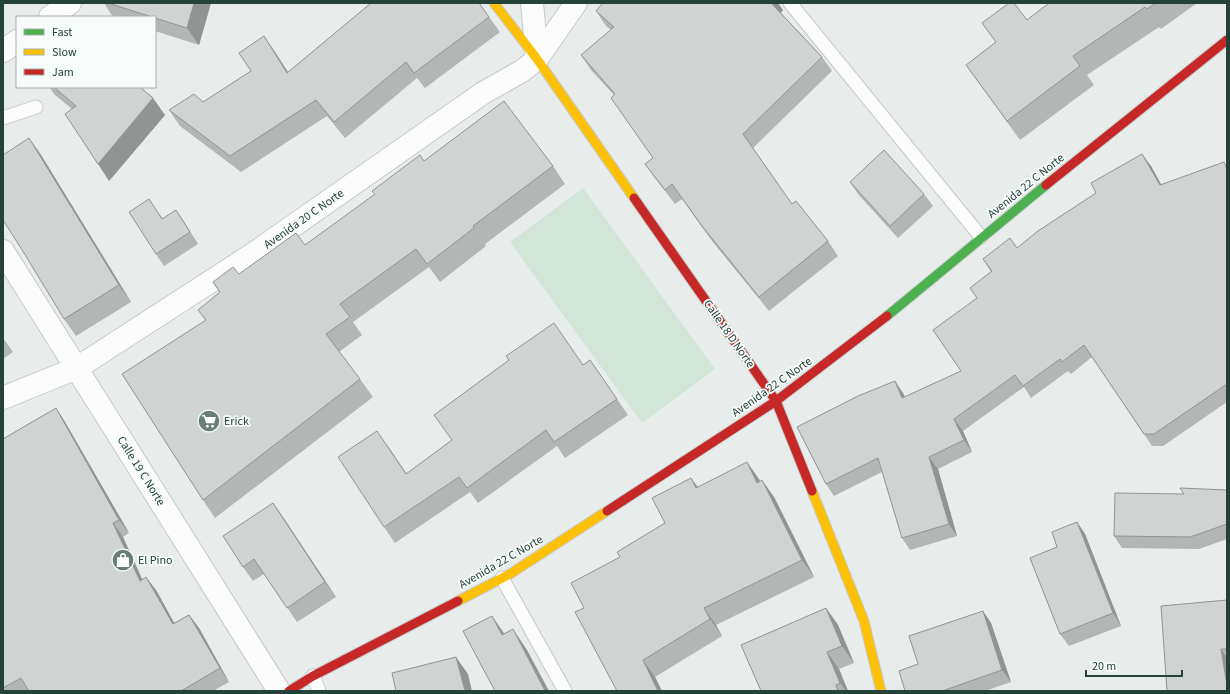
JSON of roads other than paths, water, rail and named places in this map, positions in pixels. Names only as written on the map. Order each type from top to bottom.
[{"type":"street","points":[[51,16],[70,3]]},
{"type":"street","points":[[494,3],[537,59]]},
{"type":"street","name":"Calle 18 D Norte","points":[[532,3],[537,59],[776,401],[864,620],[881,691]]},
{"type":"street","name":"Avenida 20 C Norte","points":[[3,398],[77,368],[253,254],[483,94],[522,71],[537,59],[576,3]]},
{"type":"street","name":"Avenida 22 C Norte","points":[[289,691],[313,676],[502,578],[776,401],[902,305],[981,237],[1227,40]]},
{"type":"street","points":[[3,51],[16,42]]},
{"type":"street","name":"Calle 19 C Norte","points":[[3,251],[279,691]]},
{"type":"lane","points":[[790,3],[981,237]]},
{"type":"lane","points":[[3,118],[36,107]]},
{"type":"lane","points":[[502,578],[566,691]]},
{"type":"lane","points":[[313,676],[320,691]]},
{"type":"place","name":"Erick","points":[[209,421]]},
{"type":"place","name":"El Pino","points":[[123,560]]}]
